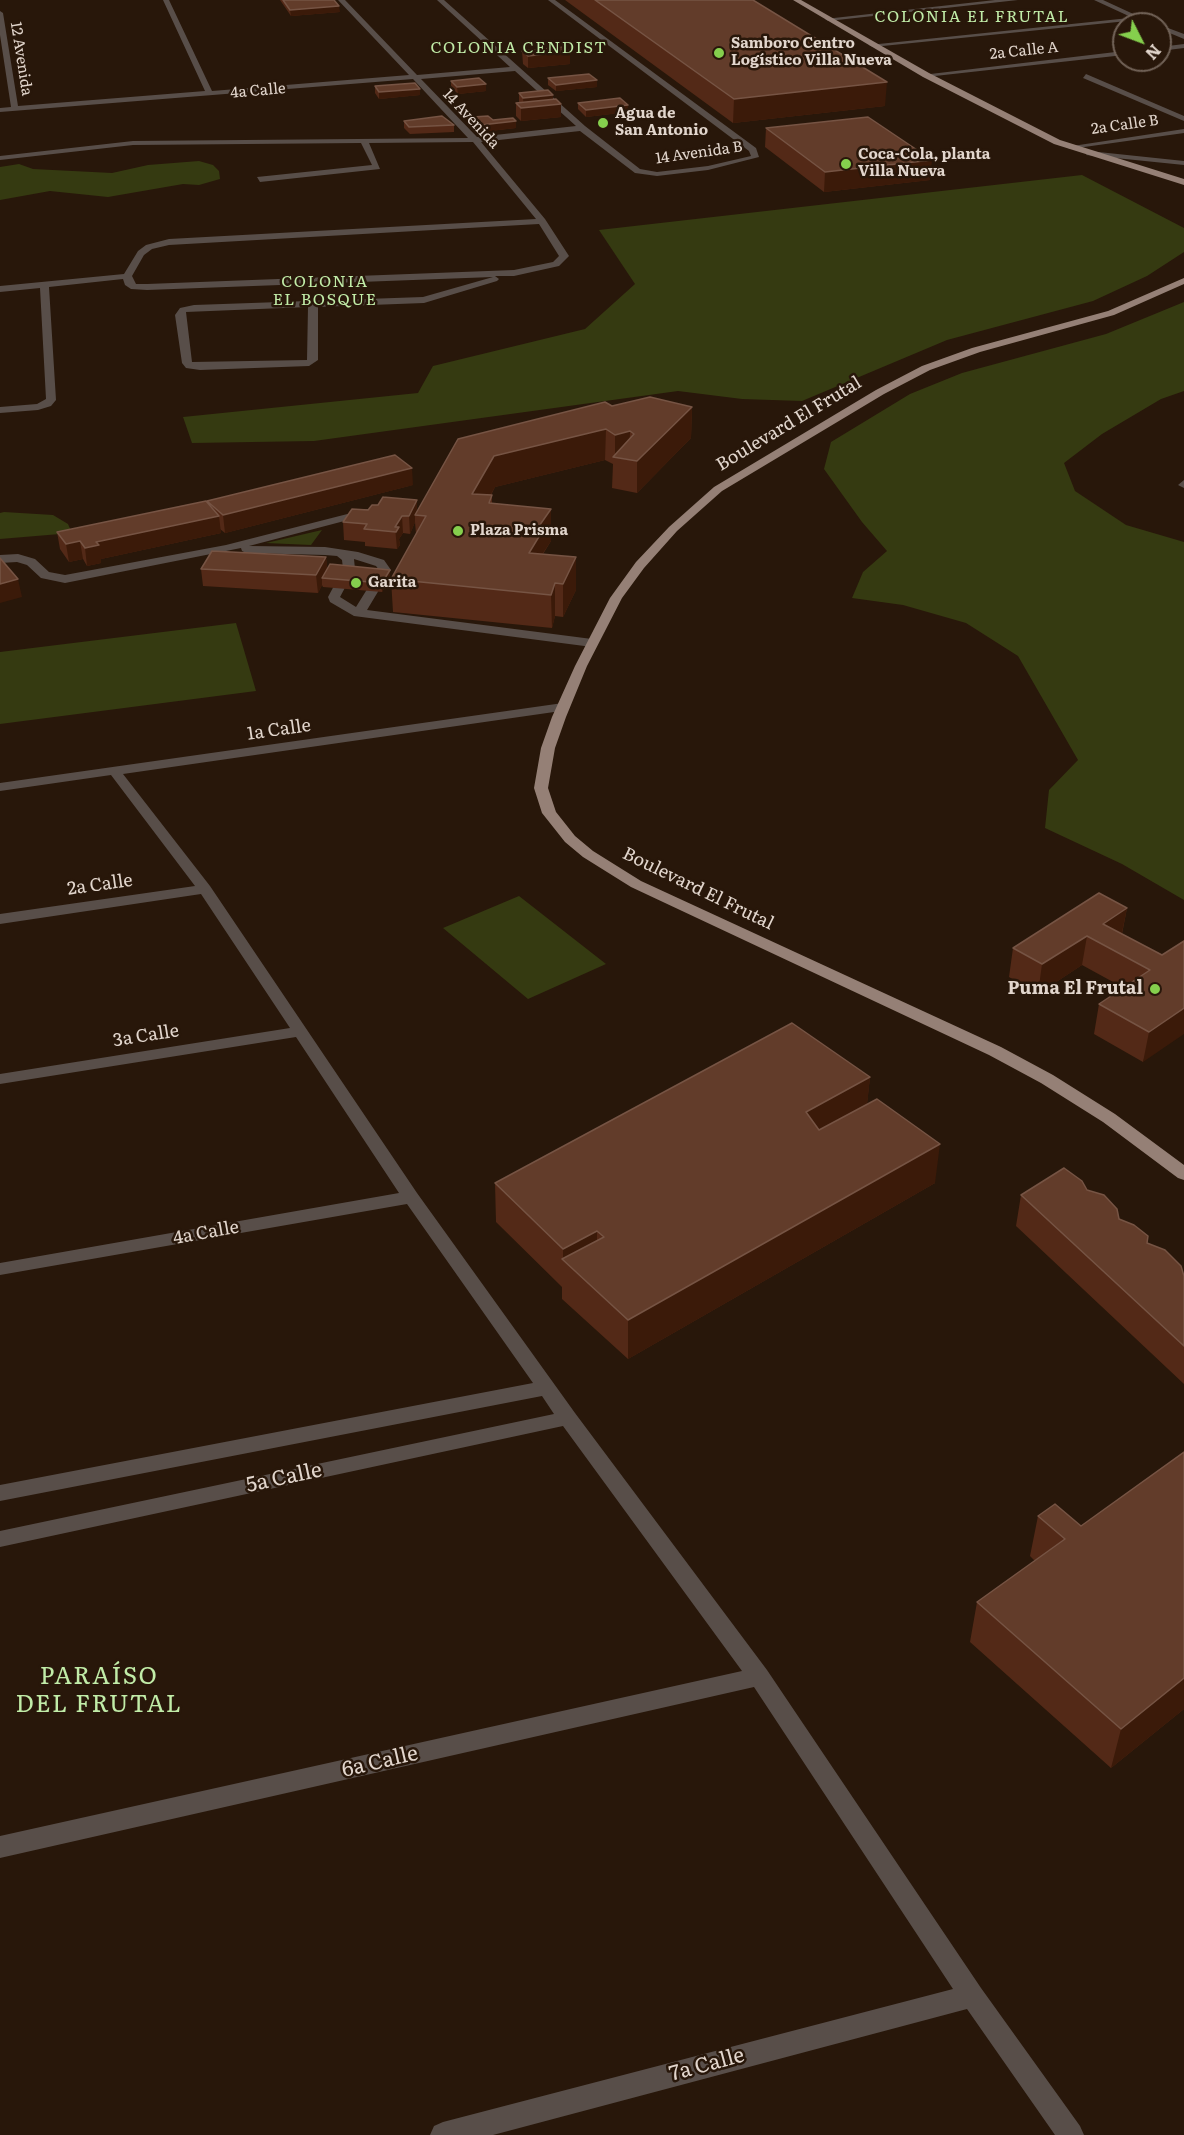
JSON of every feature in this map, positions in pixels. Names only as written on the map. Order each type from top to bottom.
[{"type":"main road","points":[[796,0],[926,75],[1070,147],[1184,182]]},
{"type":"main road","name":"Boulevard El Frutal","points":[[1184,281],[1111,313],[976,350],[926,368],[880,392],[726,484],[696,506],[640,565],[616,598],[592,643],[563,707],[548,748],[541,788],[549,813],[570,839],[588,854],[636,884],[916,1012],[1047,1079],[1160,1153],[1184,1174]]},
{"type":"street","points":[[166,0],[210,95]]},
{"type":"street","name":"14 Avenida","points":[[340,0],[475,140],[542,221],[564,256],[555,264],[514,273]]},
{"type":"street","points":[[440,0],[582,128]]},
{"type":"street","name":"14 Avenida B","points":[[551,0],[756,154],[753,160],[657,174],[638,171],[582,128]]},
{"type":"street","points":[[828,19],[1015,0]]},
{"type":"street","points":[[1097,0],[1124,12]]},
{"type":"street","name":"12 Avenida","points":[[0,13],[15,109]]},
{"type":"street","points":[[873,45],[1112,21]]},
{"type":"street","name":"2a Calle A","points":[[926,75],[1112,54]]},
{"type":"street","name":"4a Calle","points":[[0,110],[516,69]]},
{"type":"street","points":[[1086,76],[1184,119]]},
{"type":"street","points":[[0,158],[133,143],[475,140],[582,128]]},
{"type":"street","name":"2a Calle B","points":[[1070,147],[1184,131]]},
{"type":"street","points":[[260,179],[378,166],[364,142]]},
{"type":"street","points":[[1089,153],[1184,163]]},
{"type":"street","points":[[514,273],[147,287],[128,283],[127,276],[141,253],[149,247],[169,242],[542,221]]},
{"type":"street","points":[[313,304],[313,360],[309,363],[200,367],[190,366],[187,363],[180,315],[183,310],[313,304],[424,300],[514,273]]},
{"type":"street","points":[[0,289],[127,276]]},
{"type":"street","points":[[0,410],[38,407],[51,400],[44,284]]},
{"type":"street","points":[[0,559],[18,558],[31,562],[45,575],[64,579],[226,548],[333,535],[382,508]]},
{"type":"street","points":[[333,535],[341,554],[348,559],[349,569],[334,597],[342,606],[363,614],[592,643]]},
{"type":"street","points":[[226,548],[333,535]]},
{"type":"street","points":[[341,554],[375,560],[385,570],[363,606],[361,611],[363,614]]},
{"type":"street","name":"1a Calle","points":[[0,787],[563,707]]},
{"type":"street","points":[[115,772],[205,889],[411,1197],[568,1418],[759,1677],[972,1996],[1071,2135]]},
{"type":"street","name":"2a Calle","points":[[0,919],[205,889]]},
{"type":"street","name":"3a Calle","points":[[0,1079],[299,1032]]},
{"type":"street","name":"4a Calle","points":[[0,1269],[411,1197]]},
{"type":"street","name":"5a Calle","points":[[0,1493],[547,1388]]},
{"type":"street","name":"5a Calle","points":[[0,1539],[568,1418]]},
{"type":"street","name":"6a Calle","points":[[0,1847],[759,1677]]},
{"type":"street","name":"7a Calle","points":[[443,2135],[972,1996]]},
{"type":"green space","points":[[199,161],[213,165],[219,171],[220,179],[199,185],[183,184],[108,197],[50,191],[0,200],[0,167],[19,164],[33,169],[112,173],[148,165]]},
{"type":"green space","points":[[1082,175],[1184,228],[1184,252],[1147,276],[1093,301],[947,340],[802,401],[742,399],[678,391],[314,441],[192,443],[183,417],[418,393],[433,366],[585,329],[635,284],[599,230]]},
{"type":"green space","points":[[1184,302],[1184,391],[1161,399],[1102,434],[1064,463],[1075,491],[1126,525],[1184,542],[1184,900],[1122,864],[1045,828],[1049,790],[1078,760],[1018,656],[966,623],[903,605],[852,598],[863,572],[887,551],[862,522],[824,469],[831,442],[910,394],[962,373],[1106,334]]},
{"type":"green space","points":[[0,513],[53,515],[68,524],[72,533],[0,539]]},
{"type":"green space","points":[[322,530],[311,545],[266,543]]},
{"type":"green space","points":[[236,623],[256,691],[0,724],[0,652]]},
{"type":"green space","points":[[519,896],[606,964],[528,999],[443,928]]},
{"type":"building","points":[[283,0],[334,0],[339,6],[290,10]]},
{"type":"building","name":"Samboro Centro Logístico Villa Nueva","points":[[595,0],[753,0],[887,82],[734,99]]},
{"type":"building","points":[[564,47],[570,51],[528,56],[522,51]]},
{"type":"building","points":[[589,74],[597,80],[556,85],[548,78]]},
{"type":"building","points":[[479,78],[486,84],[457,87],[451,81]]},
{"type":"building","points":[[415,83],[420,89],[379,92],[375,86]]},
{"type":"building","points":[[548,90],[553,95],[523,98],[519,93]]},
{"type":"building","points":[[620,98],[628,105],[586,110],[578,103]]},
{"type":"building","points":[[556,99],[561,104],[521,108],[516,103]]},
{"type":"building","points":[[442,116],[454,125],[409,127],[404,121]]},
{"type":"building","points":[[488,116],[493,120],[513,118],[516,121],[481,125],[473,117]]},
{"type":"building","points":[[868,117],[932,160],[825,172],[766,128]]},
{"type":"building","points":[[650,397],[692,407],[637,461],[613,457],[634,434],[630,431],[615,435],[606,429],[494,456],[472,494],[492,495],[489,503],[551,509],[537,529],[543,530],[529,553],[576,557],[563,584],[555,583],[551,595],[391,579],[426,516],[415,515],[458,439],[605,402],[612,406]]},
{"type":"building","points":[[395,455],[412,468],[223,515],[207,501]]},
{"type":"building","points":[[383,497],[417,500],[409,516],[402,516],[395,527],[399,527],[396,532],[364,529],[367,524],[343,522],[352,509],[368,510],[372,505],[378,505]]},
{"type":"building","points":[[206,501],[219,516],[96,542],[99,545],[85,548],[80,541],[66,544],[57,532]]},
{"type":"building","points":[[212,551],[326,557],[316,575],[201,569]]},
{"type":"building","points":[[0,558],[18,579],[0,584]]},
{"type":"building","points":[[330,564],[390,570],[382,583],[322,578]]},
{"type":"building","points":[[1099,893],[1127,908],[1103,924],[1162,955],[1184,941],[1184,1008],[1149,1032],[1099,1004],[1150,970],[1087,936],[1042,964],[1013,948]]},
{"type":"building","points":[[792,1023],[870,1077],[806,1112],[819,1130],[877,1099],[940,1144],[628,1320],[562,1259],[604,1237],[597,1231],[563,1249],[495,1183]]},
{"type":"building","points":[[1064,1168],[1082,1181],[1087,1190],[1104,1195],[1117,1209],[1119,1219],[1134,1225],[1148,1236],[1147,1243],[1165,1250],[1181,1266],[1184,1276],[1184,1346],[1021,1195]]},
{"type":"building","points":[[1184,1452],[1184,1678],[1121,1729],[977,1602],[1065,1539],[1038,1516],[1055,1504],[1081,1526]]},
{"type":"place","name":"Samboro Centro Logístico Villa Nueva","points":[[719,53]]},
{"type":"place","name":"Agua de San Antonio","points":[[603,123]]},
{"type":"place","name":"Coca-Cola, planta Villa Nueva","points":[[846,164]]},
{"type":"place","name":"Plaza Prisma","points":[[458,531]]},
{"type":"place","name":"Garita","points":[[356,583]]},
{"type":"place","name":"Puma El Frutal","points":[[1155,989]]},
{"type":"district","name":"COLONIA EL FRUTAL","points":[[972,17]]},
{"type":"district","name":"COLONIA CENDIST","points":[[519,48]]},
{"type":"district","name":"COLONIA EL BOSQUE","points":[[325,291]]},
{"type":"district","name":"PARAÍSO DEL FRUTAL","points":[[99,1691]]}]
